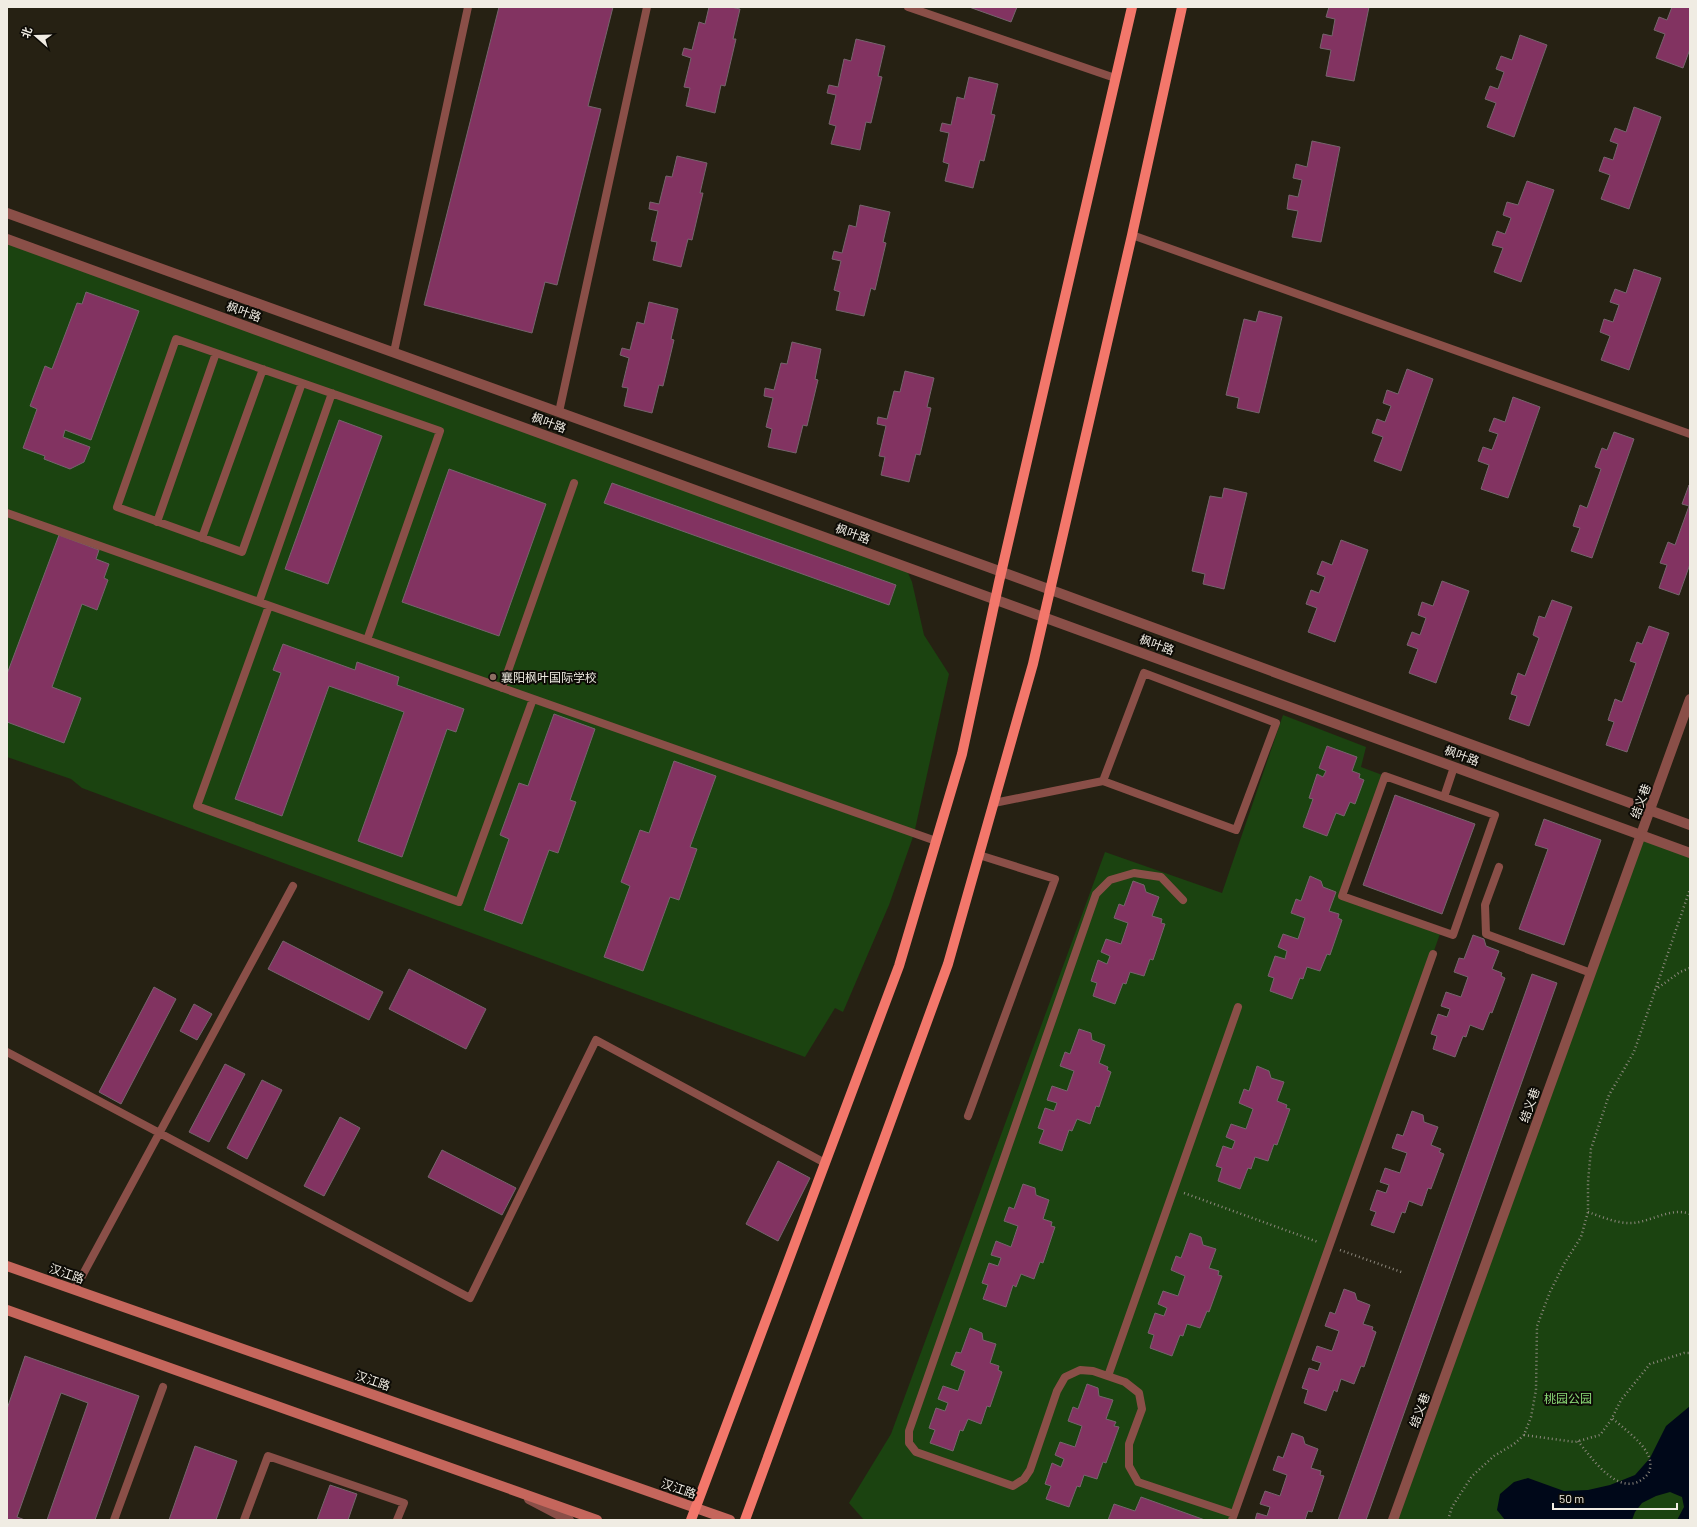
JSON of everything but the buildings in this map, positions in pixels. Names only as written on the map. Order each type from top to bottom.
[{"type":"main road","points":[[691,1520],[899,966],[962,754],[1002,572],[1132,7]]},
{"type":"main road","points":[[745,1520],[948,964],[1033,664],[1132,234],[1182,7]]},
{"type":"main road","name":"汉江路","points":[[7,1266],[730,1520]]},
{"type":"main road","points":[[7,1310],[597,1520]]},
{"type":"street","name":"枫叶路","points":[[7,212],[1002,572],[1690,825]]},
{"type":"street","name":"枫叶路","points":[[7,239],[1690,853]]},
{"type":"street","name":"结义巷","points":[[1393,1520],[1690,699]]},
{"type":"street","points":[[508,1488],[569,1520]]},
{"type":"lane","points":[[394,352],[468,7]]},
{"type":"lane","points":[[559,412],[647,7]]},
{"type":"lane","points":[[908,7],[1115,78]]},
{"type":"lane","points":[[1132,234],[1690,434]]},
{"type":"lane","points":[[302,383],[242,552],[117,507],[176,339],[440,431],[367,640]]},
{"type":"lane","points":[[157,522],[216,353]]},
{"type":"lane","points":[[202,538],[263,369]]},
{"type":"lane","points":[[259,602],[332,393]]},
{"type":"lane","points":[[502,688],[574,483]]},
{"type":"lane","points":[[7,513],[936,842]]},
{"type":"lane","points":[[269,606],[197,806],[459,902],[532,699]]},
{"type":"lane","points":[[994,803],[1103,781],[1236,830],[1276,722],[1144,673],[1103,781]]},
{"type":"lane","points":[[1444,797],[1454,767]]},
{"type":"lane","points":[[1385,776],[1444,797],[1495,815],[1453,935],[1342,896],[1385,776]]},
{"type":"lane","points":[[968,1116],[1055,879],[979,855]]},
{"type":"lane","points":[[1499,866],[1485,905],[1486,934],[1591,973]]},
{"type":"lane","points":[[1183,900],[1161,877],[1134,873],[1110,880],[1096,894],[909,1431],[910,1443],[916,1452],[1013,1486],[1024,1478],[1030,1470],[1057,1391],[1065,1377],[1080,1370],[1093,1371],[1125,1382],[1139,1393],[1142,1409],[1129,1444],[1129,1466],[1138,1482],[1233,1517],[1434,954]]},
{"type":"lane","points":[[75,1289],[293,886]]},
{"type":"lane","points":[[1108,1376],[1238,1007]]},
{"type":"lane","points":[[7,1052],[470,1298],[596,1040],[826,1163]]},
{"type":"lane","points":[[114,1520],[163,1386]]},
{"type":"lane","points":[[244,1520],[268,1456],[404,1503],[398,1520]]},
{"type":"path","points":[[1448,1520],[1452,1506],[1472,1476],[1494,1456],[1514,1444],[1524,1435],[1536,1390],[1537,1326],[1550,1292],[1580,1237],[1588,1212],[1588,1182],[1591,1149],[1609,1095],[1634,1052],[1690,889]]},
{"type":"path","points":[[1655,990],[1680,972],[1690,968]]},
{"type":"path","points":[[1174,1190],[1404,1273]]},
{"type":"path","points":[[1588,1212],[1607,1219],[1632,1223],[1653,1220],[1672,1212],[1690,1214]]},
{"type":"path","points":[[1524,1435],[1576,1442],[1600,1435],[1612,1418],[1621,1400],[1650,1364],[1684,1353],[1690,1353]]},
{"type":"path","points":[[1578,1441],[1599,1468],[1611,1477],[1626,1484],[1639,1483],[1648,1474],[1651,1464],[1647,1452],[1612,1418]]},
{"type":"green space","name":"襄阳枫叶国际学校","points":[[7,239],[905,566],[912,582],[924,635],[949,674],[914,834],[889,905],[843,1012],[835,1008],[805,1057],[82,788],[71,779],[7,757]]},
{"type":"green space","points":[[1283,715],[1366,747],[1361,767],[1385,776],[1342,896],[1441,931],[1232,1520],[864,1520],[849,1503],[891,1434],[1105,852],[1222,893]]},
{"type":"green space","name":"桃园公园","points":[[1641,835],[1690,853],[1690,1520],[1393,1520]]},
{"type":"water","points":[[1690,1406],[1690,1520],[1677,1520],[1684,1507],[1682,1497],[1670,1492],[1656,1496],[1642,1503],[1635,1512],[1632,1520],[1505,1520],[1497,1510],[1500,1494],[1514,1482],[1528,1478],[1564,1491],[1588,1490],[1610,1485],[1635,1475],[1650,1458],[1666,1426]]},
{"type":"place","name":"襄阳枫叶国际学校","points":[[493,677]]}]
